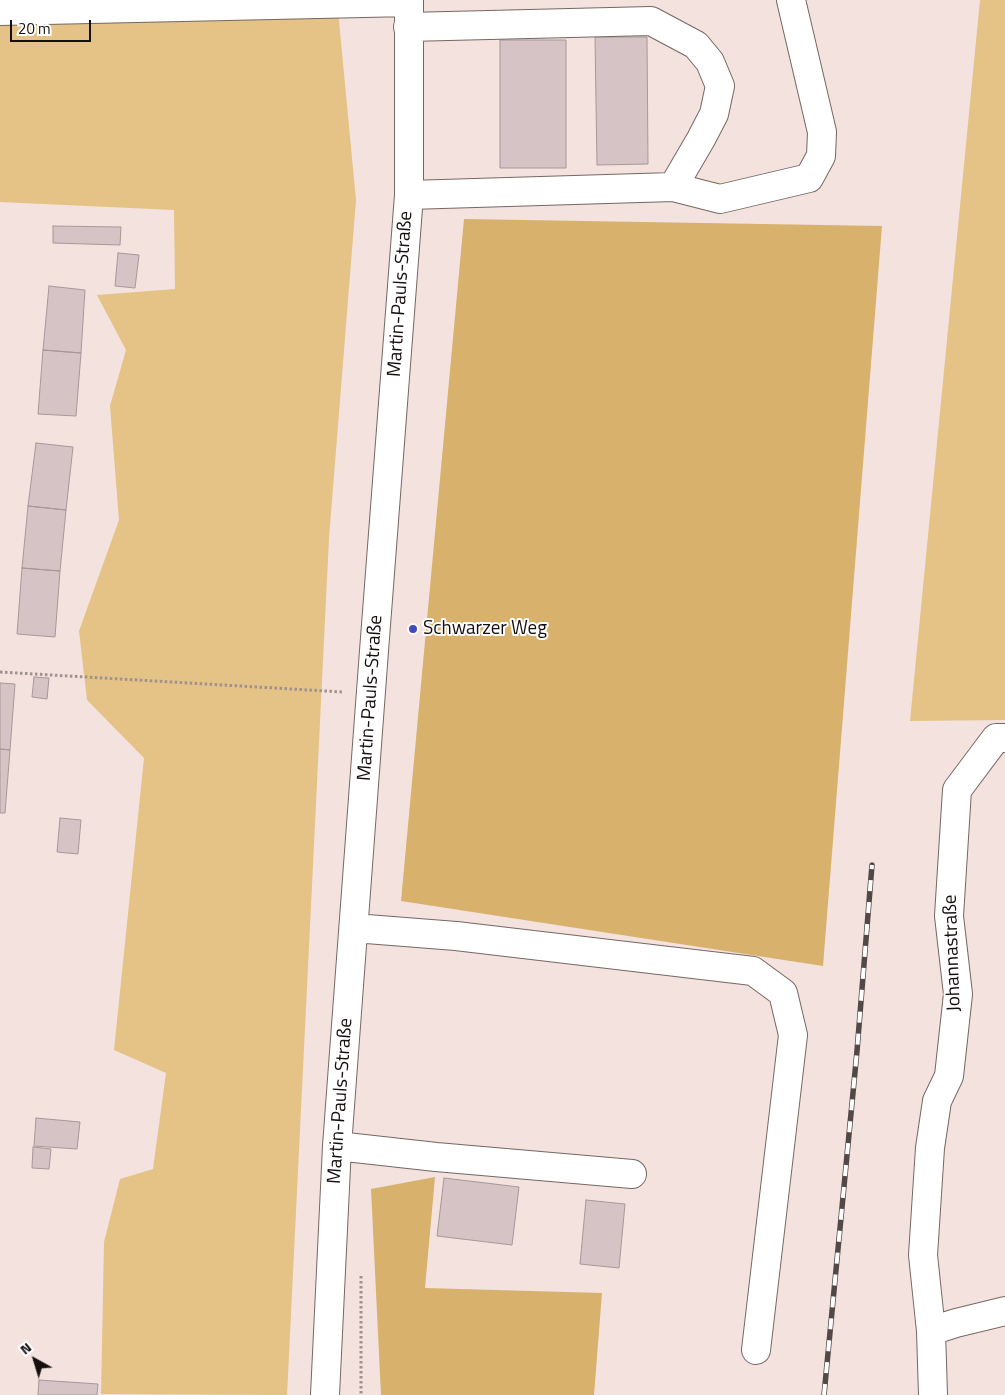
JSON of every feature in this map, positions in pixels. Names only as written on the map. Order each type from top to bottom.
[{"type":"street","points":[[409,195],[673,187],[720,199],[809,178],[821,156],[822,132],[791,0]]},
{"type":"street","points":[[0,11],[408,10],[651,21],[696,44],[710,62],[720,86],[714,114],[673,187]]},
{"type":"street","name":"Martin-Pauls-Straße","points":[[325,1395],[338,1146],[409,195],[408,10]]},
{"type":"street","name":"Johannastraße","points":[[933,1395],[931,1331],[923,1255],[930,1148],[937,1101],[949,1076],[958,994],[949,916],[958,790],[996,738],[1005,738]]},
{"type":"street","points":[[354,928],[456,936],[753,971],[783,993],[792,1035],[756,1350]]},
{"type":"street","points":[[338,1146],[436,1157],[632,1174]]},
{"type":"street","points":[[931,1331],[1005,1311]]},
{"type":"path","points":[[0,672],[371,694]]},
{"type":"shaded area","points":[[0,0],[337,0],[356,200],[329,538],[287,1395],[101,1394],[104,1242],[120,1179],[153,1169],[166,1073],[114,1050],[144,758],[87,700],[79,631],[119,520],[110,406],[126,350],[97,295],[175,289],[174,210],[0,202]]},
{"type":"shaded area","points":[[980,0],[1005,0],[1005,720],[910,721]]},
{"type":"shaded area","points":[[464,219],[882,226],[823,966],[401,901]]},
{"type":"shaded area","points":[[435,1177],[425,1288],[602,1293],[594,1395],[381,1395],[371,1189]]},
{"type":"building","points":[[595,37],[647,37],[648,164],[597,165]]},
{"type":"building","points":[[500,40],[566,40],[566,168],[500,168]]},
{"type":"building","points":[[53,226],[121,227],[120,245],[53,243]]},
{"type":"building","points":[[118,253],[139,255],[135,288],[115,286]]},
{"type":"building","points":[[49,286],[85,290],[81,353],[43,350]]},
{"type":"building","points":[[43,350],[81,353],[76,416],[38,414]]},
{"type":"building","points":[[36,443],[73,447],[66,510],[28,506]]},
{"type":"building","points":[[28,506],[66,510],[60,571],[22,568]]},
{"type":"building","points":[[22,568],[60,571],[55,637],[17,634]]},
{"type":"building","points":[[34,677],[49,678],[47,699],[32,697]]},
{"type":"building","points":[[0,683],[15,684],[10,750],[0,749]]},
{"type":"building","points":[[0,749],[10,750],[5,813],[0,813]]},
{"type":"building","points":[[60,818],[81,820],[78,854],[57,852]]},
{"type":"building","points":[[36,1118],[80,1122],[77,1149],[34,1146]]},
{"type":"building","points":[[33,1147],[51,1149],[49,1169],[32,1168]]},
{"type":"building","points":[[444,1178],[519,1187],[512,1245],[437,1236]]},
{"type":"building","points":[[586,1200],[625,1204],[619,1268],[580,1264]]},
{"type":"building","points":[[39,1380],[98,1384],[97,1395],[38,1395]]},
{"type":"railway","points":[[824,1395],[857,1051],[872,865]]},
{"type":"place","name":"Schwarzer Weg","points":[[413,629]]}]
